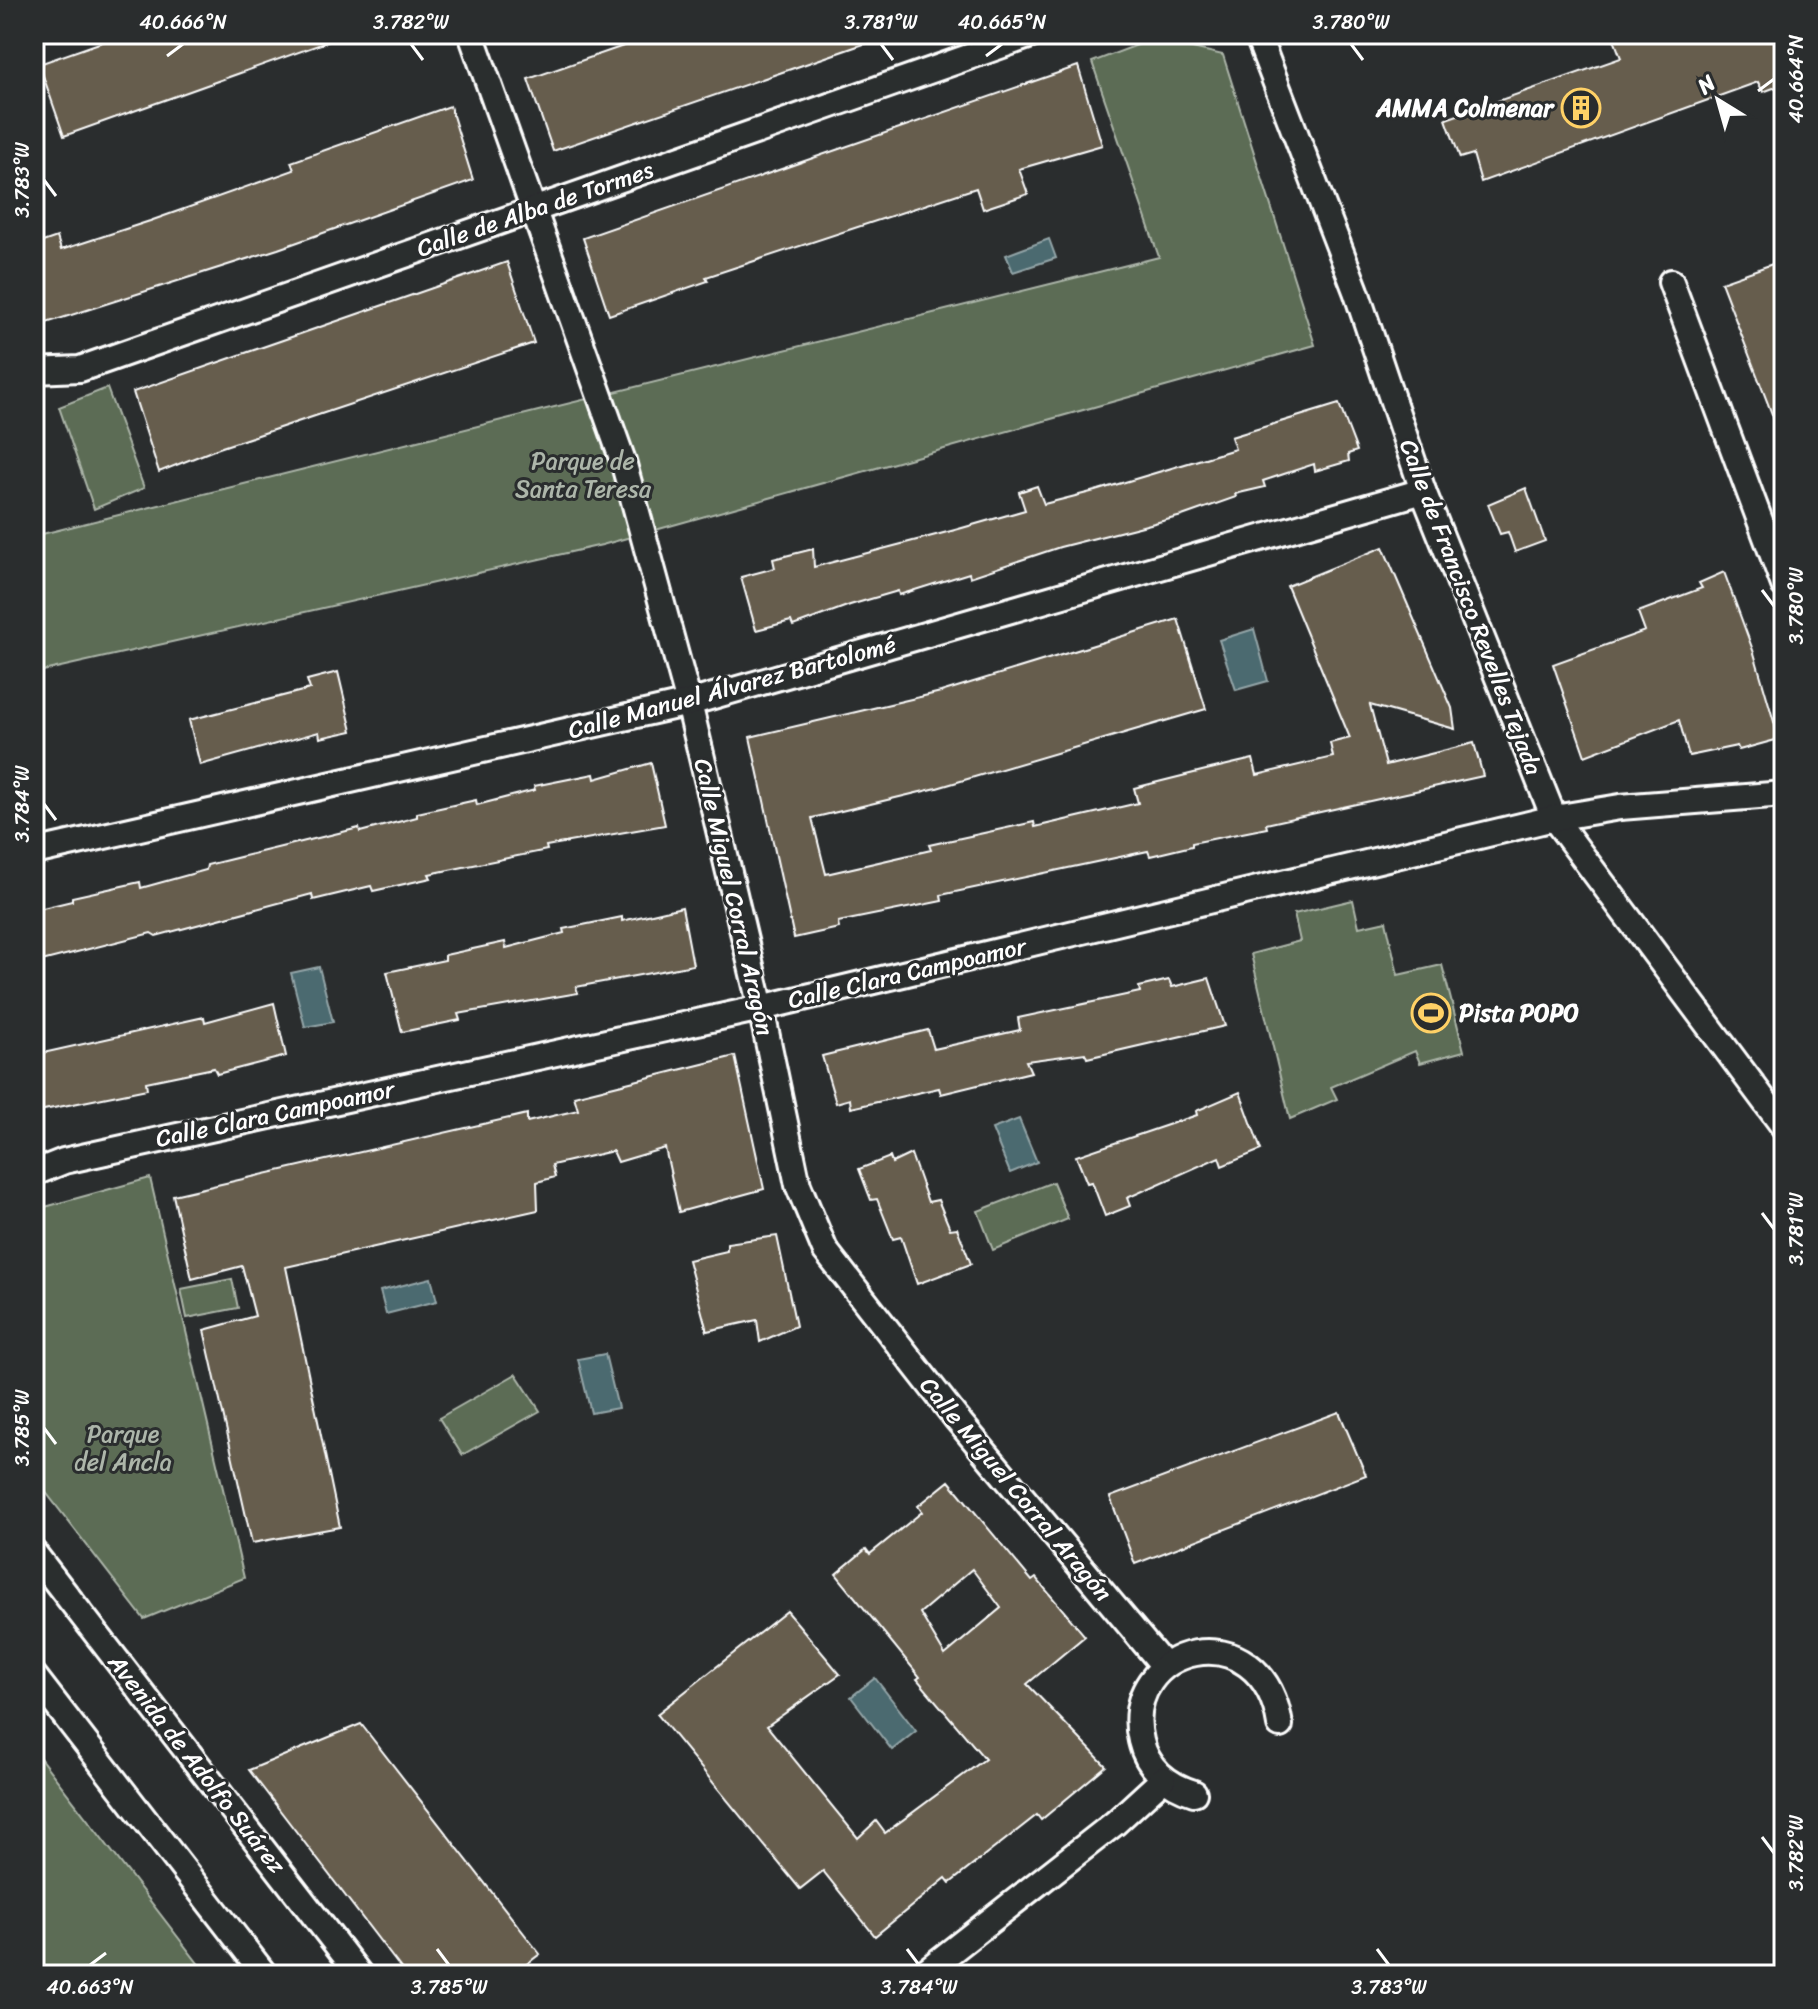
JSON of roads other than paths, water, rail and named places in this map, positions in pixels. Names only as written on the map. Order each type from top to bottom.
[{"type":"street","name":"Calle Miguel Corral Aragón","points":[[471,34],[536,209],[623,461],[689,703],[761,1008],[798,1185],[825,1250],[956,1418],[1164,1666]]},
{"type":"street","name":"Calle de Alba de Tormes","points":[[34,371],[80,369],[1034,34]]},
{"type":"street","name":"Calle de Francisco Revelles Tejada","points":[[1257,34],[1356,291],[1423,491],[1554,818],[1784,1127]]},
{"type":"street","points":[[1671,282],[1784,585]]},
{"type":"street","name":"Calle Manuel Álvarez Bartolomé","points":[[34,852],[689,703],[1423,491]]},
{"type":"street","name":"Calle Clara Campoamor","points":[[34,1173],[64,1161],[761,1008],[1554,818],[1620,807],[1784,794]]},
{"type":"street","name":"Avenida de Adolfo Suárez","points":[[34,1553],[360,1975]]},
{"type":"street","points":[[1194,1793],[1163,1779],[1144,1754],[1136,1722],[1144,1691],[1164,1666],[1188,1654],[1215,1651],[1241,1659],[1262,1675],[1269,1686],[1276,1698],[1280,1725]]},
{"type":"street","points":[[34,1676],[265,1975]]},
{"type":"street","points":[[921,1975],[1115,1823],[1163,1779]]},
{"type":"water","points":[[1049,239],[1056,258],[1013,272],[1006,255]]},
{"type":"water","points":[[1254,629],[1268,681],[1236,690],[1219,640]]},
{"type":"water","points":[[319,967],[333,1022],[305,1027],[291,973]]},
{"type":"water","points":[[1019,1119],[1037,1162],[1010,1173],[992,1129]]},
{"type":"water","points":[[431,1278],[437,1301],[386,1314],[380,1291]]},
{"type":"water","points":[[605,1354],[618,1408],[591,1413],[578,1359]]},
{"type":"water","points":[[875,1678],[916,1731],[892,1750],[851,1697]]},
{"type":"place","name":"AMMA Colmenar","points":[[1581,108]]},
{"type":"place","name":"Pista POPO","points":[[1431,1013]]},
{"type":"park label","name":"Parque de Santa Teresa","points":[[583,475]]},
{"type":"park label","name":"Parque del Ancla","points":[[123,1448]]}]
